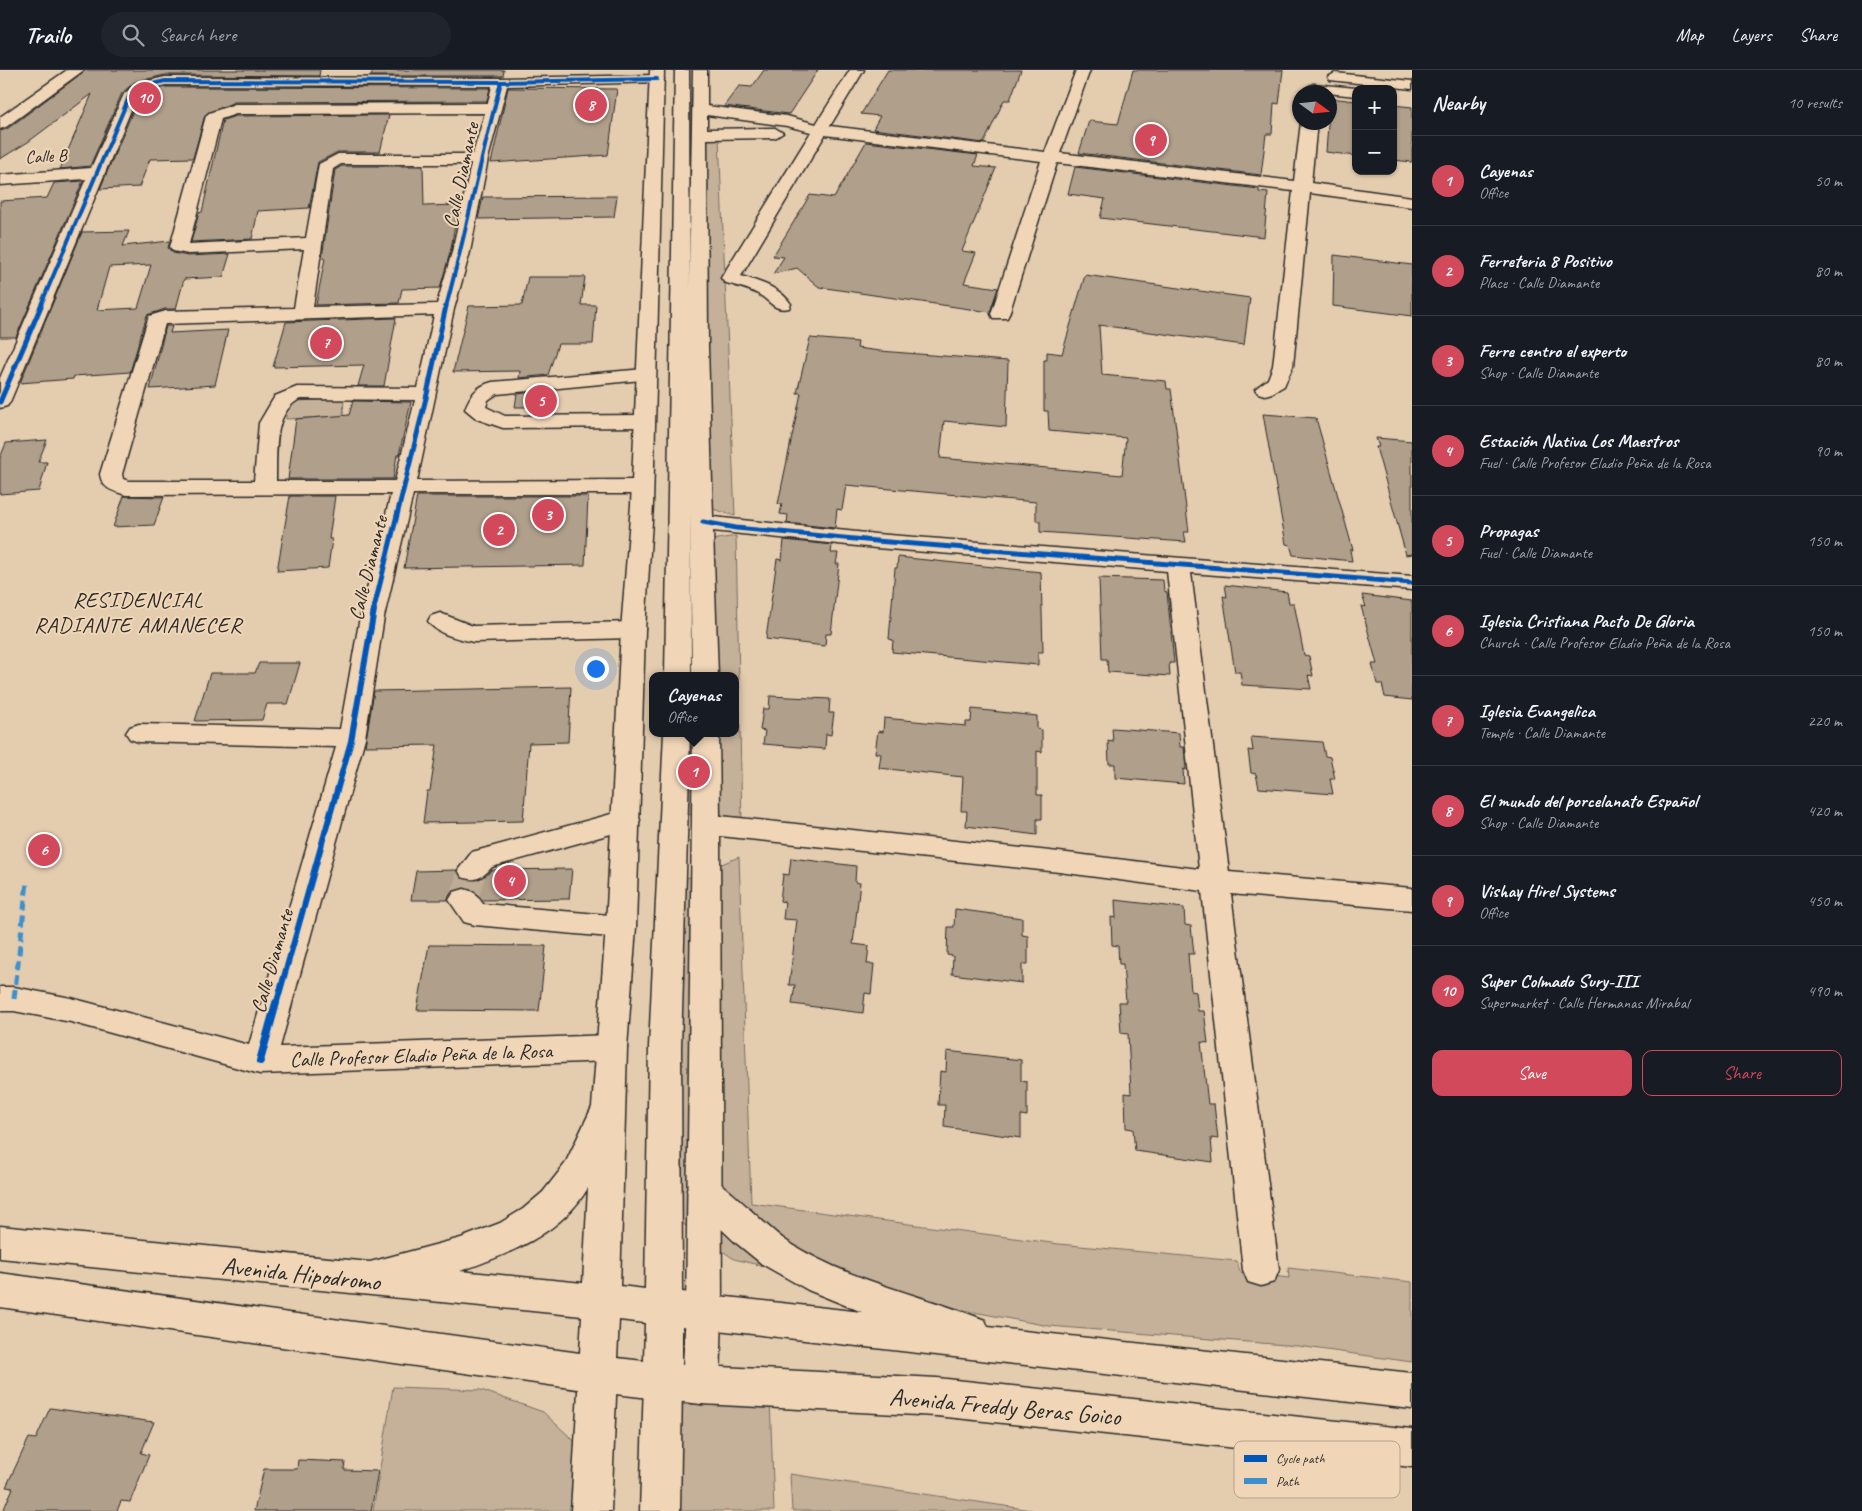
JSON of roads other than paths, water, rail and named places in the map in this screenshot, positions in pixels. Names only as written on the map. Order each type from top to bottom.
[{"type":"street","points":[[0,124],[77,70]]},
{"type":"street","points":[[678,672],[682,70]]},
{"type":"street","points":[[700,70],[698,347],[705,672]]},
{"type":"street","points":[[782,304],[765,290],[730,278],[857,70]]},
{"type":"street","points":[[1000,314],[1050,159],[1083,70]]},
{"type":"street","points":[[1314,85],[1315,70]]},
{"type":"street","points":[[1381,70],[1412,73]]},
{"type":"street","points":[[0,402],[95,173],[132,91],[171,76],[333,75],[501,82],[657,75],[642,487],[633,630],[621,927],[608,1106],[591,1511]]},
{"type":"street","points":[[1335,78],[1412,85]]},
{"type":"street","name":"Calle Diamante","points":[[260,1061],[352,738],[372,617],[428,394],[445,309],[461,252],[480,159],[501,82]]},
{"type":"street","points":[[1337,91],[1352,92]]},
{"type":"street","points":[[1397,96],[1412,98]]},
{"type":"street","points":[[314,243],[179,248],[214,116],[235,109],[493,108]]},
{"type":"street","points":[[701,110],[768,118],[822,130],[1050,159],[1302,187],[1412,202]]},
{"type":"street","points":[[701,134],[822,130]]},
{"type":"street","points":[[1265,389],[1277,382],[1283,366],[1308,130]]},
{"type":"street","points":[[302,313],[325,167],[330,162],[338,159],[480,159]]},
{"type":"street","name":"Calle B","points":[[0,180],[95,173]]},
{"type":"street","points":[[445,309],[156,320],[110,474],[112,482],[126,488],[642,487]]},
{"type":"street","points":[[644,422],[503,422],[484,415],[475,409],[479,397],[492,388],[645,375]]},
{"type":"street","points":[[264,488],[269,423],[282,400],[298,393],[428,394]]},
{"type":"street","points":[[703,522],[736,528],[1178,566],[1412,583]]},
{"type":"street","points":[[1178,566],[1261,1270]]},
{"type":"street","points":[[440,621],[458,630],[473,634],[633,630]]},
{"type":"street","points":[[140,733],[352,738]]},
{"type":"street","points":[[660,1511],[665,1047],[677,737]]},
{"type":"street","points":[[701,1386],[704,1312],[704,1190],[719,837],[706,737]]},
{"type":"street","points":[[472,870],[482,859],[626,820]]},
{"type":"street","points":[[719,837],[1059,870],[1216,890],[1382,905],[1412,916]]},
{"type":"street","points":[[1382,905],[1412,899]]},
{"type":"street","points":[[464,900],[475,914],[621,927]]},
{"type":"street","name":"Calle Profesor Eladio Peña de la Rosa","points":[[0,999],[14,999],[71,1010],[260,1061],[611,1048]]},
{"type":"street","points":[[360,1279],[478,1248],[527,1228],[556,1203],[573,1182],[608,1106]]},
{"type":"street","points":[[704,1190],[774,1253],[810,1273],[876,1300],[1024,1349]]},
{"type":"street","name":"Avenida Hipodromo","points":[[0,1242],[601,1302]]},
{"type":"street","points":[[0,1290],[598,1374]]},
{"type":"street","points":[[601,1302],[1412,1391]]},
{"type":"street","name":"Avenida Freddy Beras Goico","points":[[598,1374],[701,1386],[937,1397],[1347,1441]]},
{"type":"tunnel","points":[[464,900],[472,870]]},
{"type":"place","name":"Super Colmado Sury-III","points":[[145,98]]},
{"type":"place","name":"El mundo del porcelanato Español","points":[[591,105]]},
{"type":"place","name":"Vishay Hirel Systems","points":[[1151,140]]},
{"type":"place","name":"Iglesia Evangelica","points":[[326,343]]},
{"type":"place","name":"Propagas","points":[[541,401]]},
{"type":"place","name":"Ferre centro el experto","points":[[548,515]]},
{"type":"place","name":"Ferreteria 8 Positivo","points":[[499,530]]},
{"type":"place","name":"Cayenas","points":[[694,772]]},
{"type":"place","name":"Iglesia Cristiana Pacto De Gloria","points":[[44,850]]},
{"type":"place","name":"Estación Nativa Los Maestros","points":[[510,881]]},
{"type":"district","name":"RESIDENCIAL RADIANTE AMANECER","points":[[138,612]]}]
